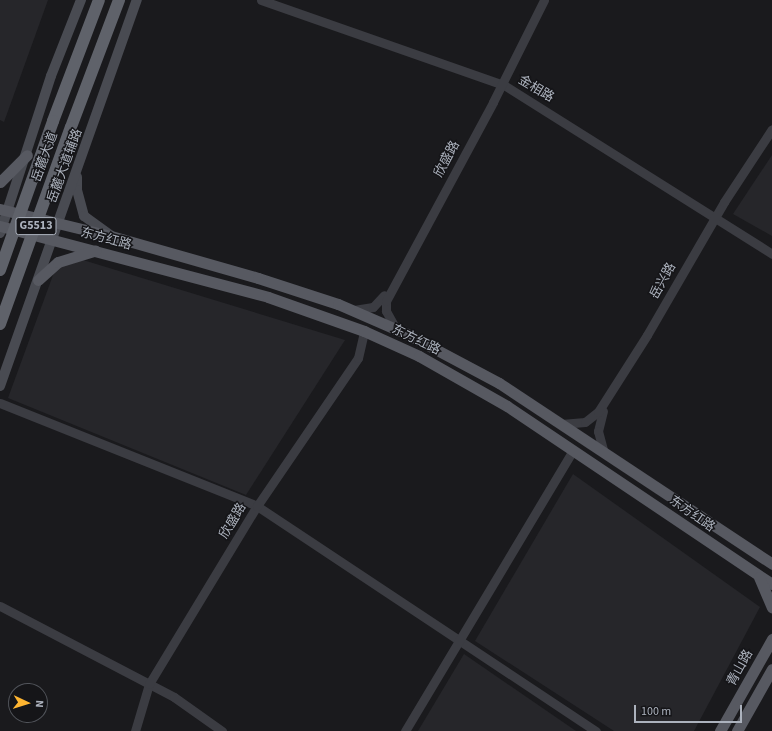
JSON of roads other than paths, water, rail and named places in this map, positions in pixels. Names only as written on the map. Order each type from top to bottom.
[{"type":"highway","name":"岳麓大道","points":[[0,270],[53,121],[99,0]]},
{"type":"highway","name":"岳麓大道","points":[[0,324],[71,127],[119,0]]},
{"type":"main road","points":[[1,228],[4,210],[27,155],[51,76],[81,0]]},
{"type":"main road","name":"岳麓大道辅路","points":[[0,386],[137,0]]},
{"type":"main road","points":[[0,182],[27,155]]},
{"type":"main road","points":[[78,166],[77,190],[84,216],[111,236]]},
{"type":"main road","name":"东方红路","points":[[4,210],[111,236],[264,280],[354,310],[396,329],[474,368],[771,563]]},
{"type":"main road","name":"东方红路","points":[[1,228],[52,239],[260,294],[364,331],[419,356],[480,390],[573,450],[772,584]]},
{"type":"main road","points":[[38,280],[58,262],[95,251]]},
{"type":"main road","points":[[756,574],[766,589],[772,607]]},
{"type":"main road","name":"青山路","points":[[720,731],[771,639]]},
{"type":"main road","points":[[737,731],[772,669]]},
{"type":"street","name":"金相路","points":[[261,0],[501,82]]},
{"type":"street","name":"金相路","points":[[273,0],[501,82],[717,217],[772,249]]},
{"type":"street","name":"欣盛路","points":[[354,310],[368,309],[381,300],[501,82],[540,0]]},
{"type":"street","name":"欣盛路","points":[[396,329],[386,312],[386,301],[544,0]]},
{"type":"street","name":"岳兴路","points":[[561,424],[585,422],[598,412],[647,335],[717,217],[772,129]]},
{"type":"street","name":"岳兴路","points":[[604,453],[598,431],[601,414],[717,217],[772,137]]},
{"type":"street","name":"金相路","points":[[717,217],[772,254]]},
{"type":"street","name":"欣盛路","points":[[135,731],[148,684],[257,506],[358,358],[364,331]]},
{"type":"street","points":[[0,403],[257,506],[461,639],[596,731]]},
{"type":"street","points":[[405,731],[573,450]]},
{"type":"street","points":[[0,606],[174,697],[222,731]]}]
